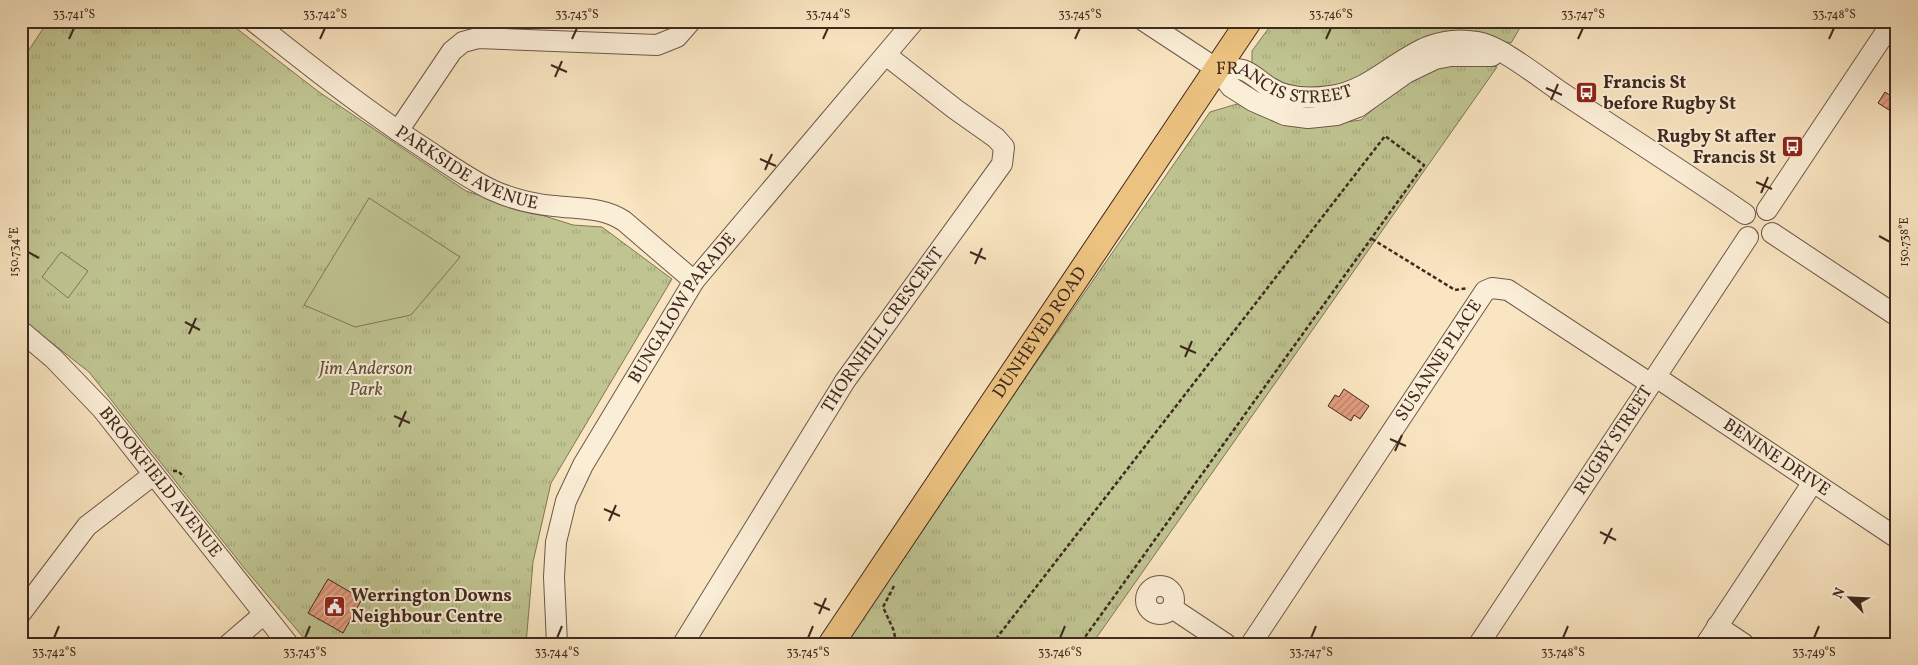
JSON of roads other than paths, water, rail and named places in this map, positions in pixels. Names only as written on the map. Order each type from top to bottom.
[{"type":"main road","name":"DUNHEVED ROAD","points":[[831,644],[1249,21]]},
{"type":"street","points":[[398,131],[452,51],[468,40],[478,38],[657,45],[677,37],[691,21]]},
{"type":"street","name":"BUNGALOW PARADE","points":[[557,644],[554,556],[558,529],[566,501],[583,465],[694,281],[914,21]]},
{"type":"street","name":"FRANCIS STREET","points":[[1144,21],[1217,69],[1236,90],[1276,112],[1294,116],[1318,118],[1358,107],[1413,69],[1435,59],[1466,55],[1506,56],[1745,214]]},
{"type":"street","name":"PARKSIDE AVENUE","points":[[255,22],[336,87],[398,131],[477,182],[505,195],[528,202],[598,210],[611,214],[624,221],[694,281]]},
{"type":"street","points":[[1767,210],[1892,31]]},
{"type":"street","name":"THORNHILL CRESCENT","points":[[683,644],[845,381],[1002,164],[1004,147],[996,138],[955,110],[886,55]]},
{"type":"street","points":[[1753,208],[1767,210],[1773,218],[1772,233],[1758,240],[1748,237],[1741,224],[1745,214],[1753,208]]},
{"type":"street","points":[[1772,233],[1897,316]]},
{"type":"street","name":"RUGBY STREET","points":[[1479,644],[1748,237]]},
{"type":"street","name":"SUSANNE PLACE","points":[[1251,644],[1484,288],[1508,290],[1654,381]]},
{"type":"street","name":"BROOKFIELD AVENUE","points":[[21,331],[77,382],[288,644]]},
{"type":"street","name":"BENINE DRIVE","points":[[1654,381],[1897,538]]},
{"type":"street","points":[[21,612],[87,526],[153,474]]},
{"type":"street","points":[[1706,644],[1813,482]]},
{"type":"street","points":[[1172,608],[1226,644]]},
{"type":"street","points":[[229,644],[264,614]]},
{"type":"street","points":[[1717,626],[1744,644]]},
{"type":"place","name":"Francis St before Rugby St","points":[[1587,93]]},
{"type":"place","name":"Rugby St after Francis St","points":[[1792,147]]},
{"type":"place","name":"Werrington Downs Neighbour Centre","points":[[335,606]]},
{"type":"park label","name":"Jim Anderson Park","points":[[366,379]]}]
